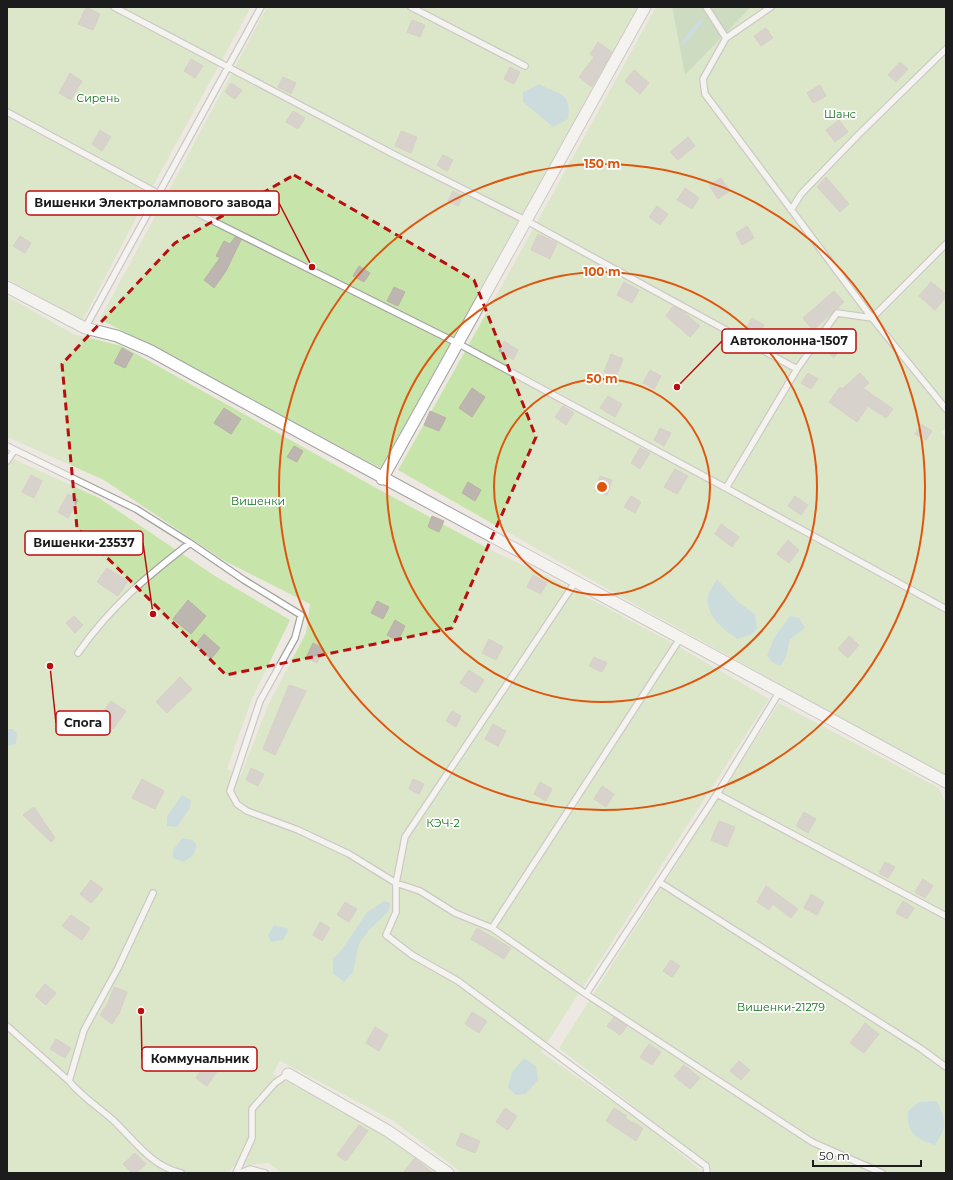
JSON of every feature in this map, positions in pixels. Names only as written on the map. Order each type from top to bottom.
[{"type":"street","points":[[382,479],[645,7]]},
{"type":"street","points":[[7,287],[85,328],[117,336],[151,351],[382,479],[681,637],[946,782]]},
{"type":"street","points":[[288,1074],[388,1131],[448,1173]]},
{"type":"lane","points":[[114,7],[393,154],[527,221],[797,369]]},
{"type":"lane","points":[[85,328],[261,7]]},
{"type":"lane","points":[[411,7],[525,66]]},
{"type":"lane","points":[[706,7],[726,38]]},
{"type":"lane","points":[[770,7],[726,38],[703,79],[705,94],[872,318],[946,408]]},
{"type":"lane","points":[[792,210],[801,194],[822,172],[946,49]]},
{"type":"lane","points":[[7,112],[159,194],[458,344],[726,488],[946,609]]},
{"type":"lane","points":[[872,318],[946,244]]},
{"type":"lane","points":[[726,488],[797,369],[837,313],[872,318]]},
{"type":"lane","points":[[7,446],[14,451],[136,509],[190,543],[244,580],[301,615],[295,638],[260,701],[230,791],[237,804],[247,811],[298,830],[349,854],[396,883],[420,891],[455,913],[492,928],[586,994],[812,1142],[882,1173]]},
{"type":"lane","points":[[7,461],[14,451]]},
{"type":"lane","points":[[78,653],[95,629],[131,590],[190,543]]},
{"type":"lane","points":[[576,581],[405,837],[396,883],[396,912],[386,935],[412,955],[458,981],[657,1128],[706,1166],[706,1173]]},
{"type":"lane","points":[[492,928],[681,637]]},
{"type":"lane","points":[[586,994],[717,794],[780,691]]},
{"type":"lane","points":[[717,794],[946,916]]},
{"type":"lane","points":[[659,882],[920,1048],[946,1068]]},
{"type":"lane","points":[[69,1081],[84,1030],[118,968],[153,893]]},
{"type":"lane","points":[[7,1026],[69,1081],[80,1095],[112,1119],[150,1158],[181,1173]]},
{"type":"lane","points":[[236,1173],[252,1138],[252,1109],[275,1083],[288,1074]]},
{"type":"lane","points":[[240,1173],[250,1169],[265,1173]]},
{"type":"highlighted area","points":[[294,175],[474,280],[536,437],[452,628],[226,675],[77,528],[62,364],[175,243]]},
{"type":"green space","name":"Сирень","points":[[7,7],[251,7],[148,195],[83,320],[7,279]]},
{"type":"green space","points":[[267,7],[642,7],[382,469],[100,319]]},
{"type":"green space","name":"Шанс","points":[[656,7],[672,7],[685,74],[751,7],[946,7],[946,428],[941,432],[946,438],[946,775],[643,609],[398,470]]},
{"type":"green space","points":[[672,7],[751,7],[685,75]]},
{"type":"green space","points":[[7,296],[73,334],[122,346],[487,548],[562,584],[667,640],[769,699],[541,1052],[643,1123],[704,1173],[462,1173],[392,1120],[280,1061],[273,1074],[401,1144],[440,1173],[282,1173],[268,1163],[232,1167],[229,1173],[7,1173],[7,456],[99,498],[215,576],[290,620],[252,699],[227,769],[241,775],[268,705],[306,633],[310,604],[223,560],[104,480],[7,437]]},
{"type":"green space","name":"Вишенки-21279","points":[[779,703],[939,788],[946,804],[946,1173],[712,1173],[710,1166],[559,1048]]},
{"type":"water","points":[[539,84],[558,92],[566,98],[569,109],[568,119],[553,127],[523,102],[523,92]]},
{"type":"water","points":[[717,579],[738,602],[755,614],[757,629],[750,635],[737,639],[726,631],[712,616],[709,610],[708,596]]},
{"type":"water","points":[[790,616],[799,618],[805,628],[790,639],[786,657],[781,666],[773,663],[767,656],[774,638]]},
{"type":"water","points":[[7,729],[12,729],[17,733],[16,744],[7,746]]},
{"type":"water","points":[[182,795],[191,800],[190,808],[177,827],[167,826],[167,816]]},
{"type":"water","points":[[182,838],[193,840],[197,846],[193,855],[184,862],[173,858],[173,850]]},
{"type":"water","points":[[384,901],[390,903],[389,911],[369,930],[359,944],[353,972],[344,982],[333,973],[333,958],[341,951],[367,912]]},
{"type":"water","points":[[274,925],[289,929],[283,940],[271,942],[268,935]]},
{"type":"water","points":[[524,1058],[536,1066],[538,1080],[526,1094],[516,1095],[508,1088],[512,1072]]},
{"type":"water","points":[[937,1101],[944,1119],[944,1128],[935,1145],[922,1140],[914,1134],[909,1125],[908,1111],[919,1102]]},
{"type":"building","points":[[86,7],[100,14],[93,30],[78,24]]},
{"type":"building","points":[[412,20],[425,25],[420,37],[407,32]]},
{"type":"building","points":[[766,28],[773,38],[761,46],[754,36]]},
{"type":"building","points":[[598,42],[612,52],[592,87],[579,77],[594,57],[590,54]]},
{"type":"building","points":[[191,59],[203,66],[195,78],[184,71]]},
{"type":"building","points":[[900,62],[908,69],[896,82],[888,75]]},
{"type":"building","points":[[510,67],[520,72],[514,84],[504,79]]},
{"type":"building","points":[[634,70],[649,83],[640,94],[625,81]]},
{"type":"building","points":[[70,73],[82,81],[71,100],[59,93]]},
{"type":"building","points":[[283,77],[296,83],[291,94],[278,87]]},
{"type":"building","points":[[231,83],[242,90],[235,99],[225,92]]},
{"type":"building","points":[[820,85],[826,96],[813,103],[807,93]]},
{"type":"building","points":[[293,111],[305,118],[298,129],[286,122]]},
{"type":"building","points":[[839,120],[848,132],[835,142],[826,130]]},
{"type":"building","points":[[100,130],[111,137],[102,151],[92,144]]},
{"type":"building","points":[[401,131],[417,137],[411,153],[395,146]]},
{"type":"building","points":[[688,137],[695,146],[678,160],[670,152]]},
{"type":"building","points":[[443,155],[453,160],[447,171],[437,165]]},
{"type":"building","points":[[826,177],[849,204],[840,212],[817,187]]},
{"type":"building","points":[[721,178],[730,191],[718,199],[709,185]]},
{"type":"building","points":[[685,188],[699,198],[692,209],[677,200]]},
{"type":"building","points":[[453,191],[463,196],[458,206],[448,201]]},
{"type":"building","points":[[657,206],[668,214],[660,225],[649,217]]},
{"type":"building","points":[[747,226],[754,238],[742,245],[736,233]]},
{"type":"building","points":[[538,234],[557,243],[550,259],[531,250]]},
{"type":"building","points":[[20,236],[31,243],[25,253],[13,246]]},
{"type":"building","points":[[235,237],[241,240],[226,271],[214,288],[204,280],[220,258],[216,256],[224,241],[230,244]]},
{"type":"building","points":[[359,266],[370,273],[364,282],[353,276]]},
{"type":"building","points":[[624,282],[639,290],[632,303],[617,295]]},
{"type":"building","points":[[931,282],[946,294],[946,297],[935,310],[919,296]]},
{"type":"building","points":[[394,287],[405,292],[398,306],[387,301]]},
{"type":"building","points":[[834,291],[844,302],[813,330],[803,318]]},
{"type":"building","points":[[673,306],[684,312],[700,326],[690,337],[666,316]]},
{"type":"building","points":[[752,318],[764,325],[758,335],[746,328]]},
{"type":"building","points":[[830,340],[841,346],[834,358],[825,350]]},
{"type":"building","points":[[504,341],[518,350],[513,360],[499,351]]},
{"type":"building","points":[[122,348],[133,354],[125,368],[114,363]]},
{"type":"building","points":[[611,354],[623,359],[616,377],[604,372]]},
{"type":"building","points":[[650,370],[661,376],[654,389],[643,383]]},
{"type":"building","points":[[808,373],[818,379],[811,389],[801,383]]},
{"type":"building","points":[[860,373],[869,383],[863,388],[893,409],[886,418],[868,406],[857,422],[829,402],[840,387],[842,389]]},
{"type":"building","points":[[472,388],[485,397],[472,417],[459,408]]},
{"type":"building","points":[[608,396],[622,404],[615,417],[600,408]]},
{"type":"building","points":[[563,406],[574,413],[566,425],[555,417]]},
{"type":"building","points":[[224,408],[241,419],[231,434],[214,423]]},
{"type":"building","points":[[430,411],[446,418],[439,431],[424,425]]},
{"type":"building","points":[[921,424],[932,431],[926,440],[915,434]]},
{"type":"building","points":[[660,428],[671,433],[664,446],[654,440]]},
{"type":"building","points":[[294,446],[303,451],[297,462],[287,457]]},
{"type":"building","points":[[640,448],[650,453],[640,469],[631,463]]},
{"type":"building","points":[[675,469],[688,476],[677,494],[664,487]]},
{"type":"building","points":[[31,475],[42,481],[34,498],[22,492]]},
{"type":"building","points":[[600,476],[612,480],[607,495],[595,491]]},
{"type":"building","points":[[468,482],[481,490],[475,501],[462,493]]},
{"type":"building","points":[[68,494],[78,500],[68,518],[58,512]]},
{"type":"building","points":[[631,496],[641,502],[635,513],[624,507]]},
{"type":"building","points":[[795,496],[808,505],[801,515],[788,506]]},
{"type":"building","points":[[432,516],[444,521],[439,532],[428,527]]},
{"type":"building","points":[[721,524],[739,537],[732,547],[715,534]]},
{"type":"building","points":[[788,540],[799,550],[789,563],[777,554]]},
{"type":"building","points":[[107,568],[128,581],[118,596],[97,582]]},
{"type":"building","points":[[533,575],[547,583],[541,594],[527,587]]},
{"type":"building","points":[[188,600],[206,616],[191,634],[173,619]]},
{"type":"building","points":[[377,601],[389,607],[383,619],[371,613]]},
{"type":"building","points":[[74,616],[83,625],[75,633],[66,623]]},
{"type":"building","points":[[395,620],[405,626],[398,641],[387,635]]},
{"type":"building","points":[[204,634],[220,648],[211,659],[195,645]]},
{"type":"building","points":[[849,636],[859,645],[848,658],[838,649]]},
{"type":"building","points":[[489,639],[503,647],[496,660],[482,653]]},
{"type":"building","points":[[313,643],[324,649],[317,663],[306,658]]},
{"type":"building","points":[[594,657],[607,663],[602,672],[589,666]]},
{"type":"building","points":[[469,670],[484,680],[476,693],[460,683]]},
{"type":"building","points":[[180,677],[192,689],[167,713],[156,702]]},
{"type":"building","points":[[289,685],[306,691],[275,755],[263,749]]},
{"type":"building","points":[[111,701],[126,711],[113,729],[99,718]]},
{"type":"building","points":[[452,711],[461,716],[456,727],[446,721]]},
{"type":"building","points":[[493,724],[506,731],[498,746],[485,739]]},
{"type":"building","points":[[251,768],[264,774],[258,786],[246,780]]},
{"type":"building","points":[[142,779],[164,791],[155,809],[132,798]]},
{"type":"building","points":[[413,779],[424,784],[419,794],[409,789]]},
{"type":"building","points":[[540,782],[552,789],[546,801],[534,794]]},
{"type":"building","points":[[602,786],[614,794],[606,807],[594,799]]},
{"type":"building","points":[[34,807],[55,838],[51,842],[23,815]]},
{"type":"building","points":[[804,812],[816,819],[808,833],[796,826]]},
{"type":"building","points":[[719,821],[735,827],[727,847],[711,840]]},
{"type":"building","points":[[885,862],[895,867],[888,878],[879,873]]},
{"type":"building","points":[[923,879],[933,886],[925,898],[915,892]]},
{"type":"building","points":[[91,880],[103,889],[91,903],[80,894]]},
{"type":"building","points":[[766,886],[798,909],[791,918],[773,904],[769,910],[757,902]]},
{"type":"building","points":[[811,894],[824,902],[817,915],[804,908]]},
{"type":"building","points":[[903,901],[914,908],[907,919],[896,913]]},
{"type":"building","points":[[345,902],[357,909],[349,922],[337,915]]},
{"type":"building","points":[[71,915],[90,928],[82,940],[62,926]]},
{"type":"building","points":[[320,922],[330,928],[322,941],[313,935]]},
{"type":"building","points":[[477,928],[511,948],[504,959],[471,939]]},
{"type":"building","points":[[671,960],[680,966],[672,977],[663,971]]},
{"type":"building","points":[[45,984],[56,993],[46,1005],[35,996]]},
{"type":"building","points":[[114,987],[127,992],[119,1014],[112,1024],[100,1015],[108,1003]]},
{"type":"building","points":[[472,1012],[487,1021],[479,1033],[465,1024]]},
{"type":"building","points":[[614,1017],[627,1026],[620,1035],[607,1026]]},
{"type":"building","points":[[865,1023],[879,1034],[864,1053],[850,1043]]},
{"type":"building","points":[[375,1027],[388,1035],[379,1051],[366,1043]]},
{"type":"building","points":[[56,1039],[71,1048],[65,1058],[50,1049]]},
{"type":"building","points":[[649,1044],[661,1052],[652,1065],[640,1057]]},
{"type":"building","points":[[211,1056],[222,1064],[207,1086],[196,1078]]},
{"type":"building","points":[[739,1061],[750,1070],[741,1080],[730,1071]]},
{"type":"building","points":[[684,1065],[700,1078],[690,1089],[674,1076]]},
{"type":"building","points":[[505,1108],[517,1116],[508,1130],[496,1122]]},
{"type":"building","points":[[614,1108],[627,1116],[625,1118],[643,1128],[636,1141],[606,1121]]},
{"type":"building","points":[[359,1125],[368,1131],[346,1161],[337,1155]]},
{"type":"building","points":[[461,1133],[480,1141],[475,1153],[456,1145]]},
{"type":"building","points":[[135,1153],[146,1164],[136,1173],[132,1173],[123,1164]]},
{"type":"building","points":[[415,1158],[417,1160],[433,1173],[403,1173]]},
{"type":"waterway","points":[[683,43],[701,21]]},
{"type":"place","name":"Вишенки Электролампового завода","points":[[312,267]]},
{"type":"place","name":"Автоколонна-1507","points":[[677,387]]},
{"type":"place","name":"Вишенки-23537","points":[[153,614]]},
{"type":"place","name":"Спога","points":[[50,666]]},
{"type":"place","name":"Коммунальник","points":[[141,1011]]},
{"type":"park label","name":"Вишенки","points":[[258,501]]},
{"type":"park label","name":"КЭЧ-2","points":[[443,823]]}]
